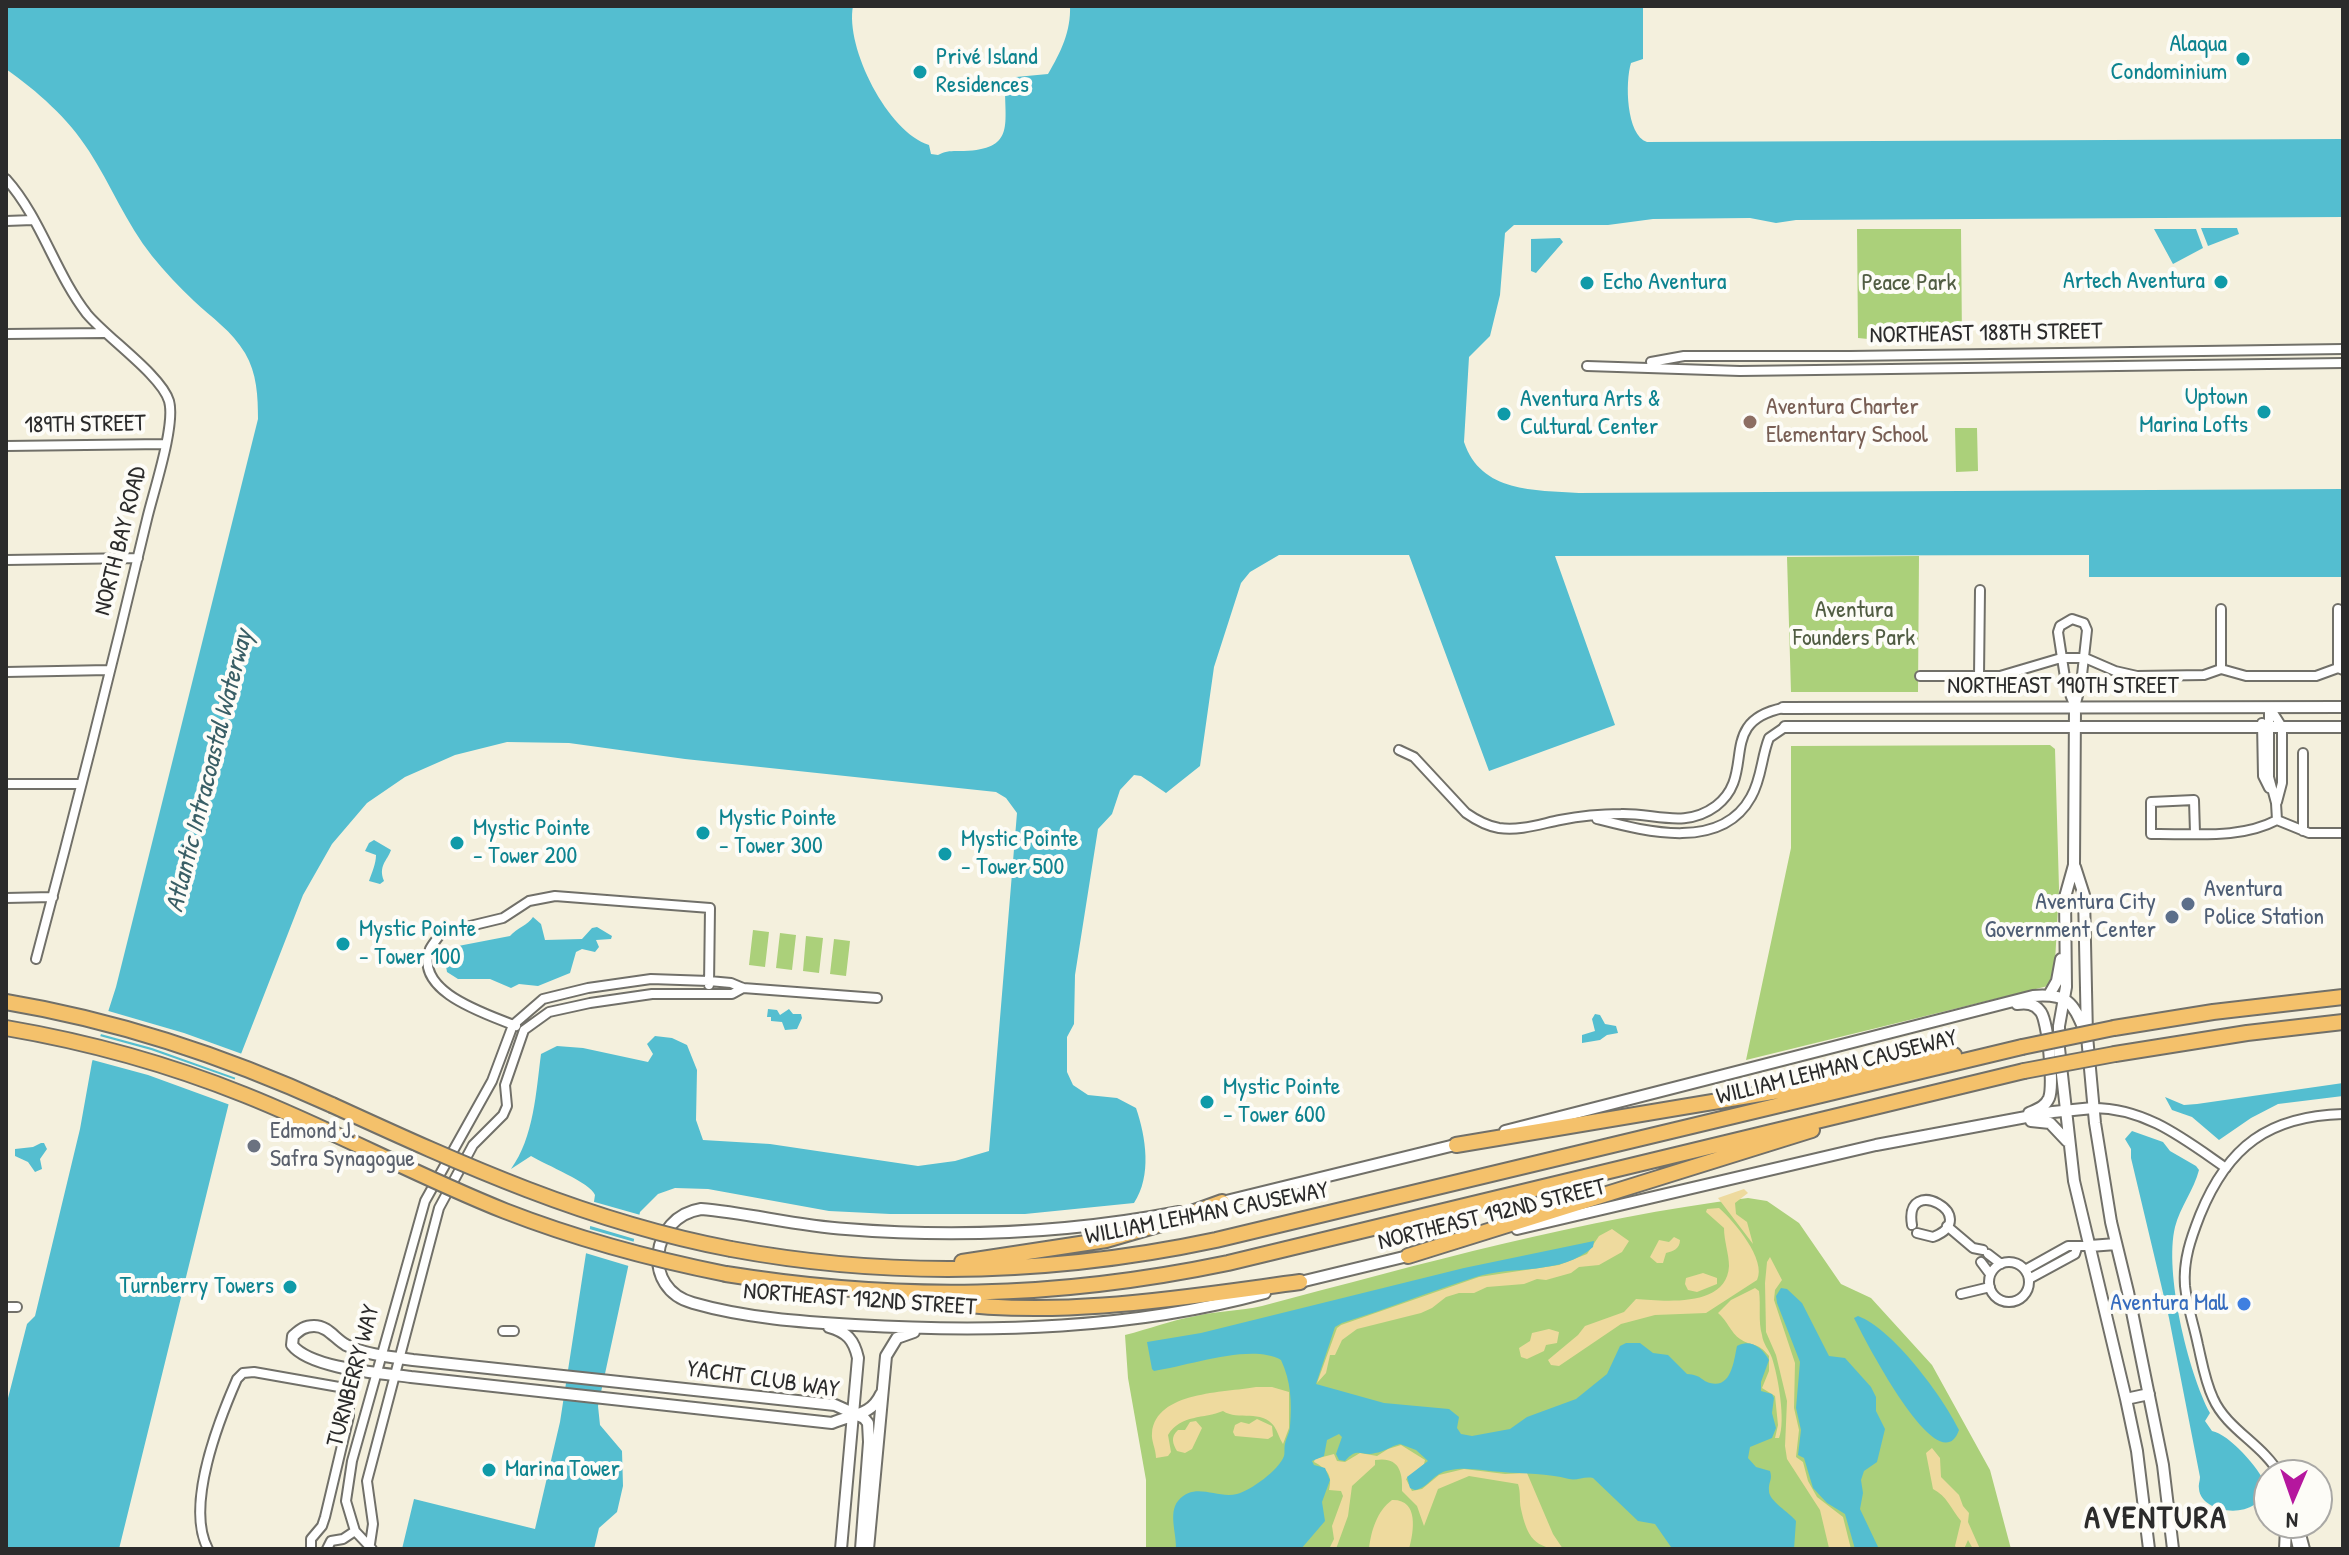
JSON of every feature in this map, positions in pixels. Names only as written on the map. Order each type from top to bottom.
[{"type":"highway","name":"WILLIAM LEHMAN CAUSEWAY","points":[[6,1002],[106,1022],[187,1046],[295,1088],[528,1192],[622,1223],[731,1249],[817,1262],[911,1269],[1039,1267],[1115,1259],[1190,1246],[1994,1053],[2114,1028],[2227,1010],[2343,997]]},
{"type":"highway","name":"WILLIAM LEHMAN CAUSEWAY","points":[[6,1028],[95,1046],[175,1069],[278,1109],[527,1219],[630,1252],[726,1274],[822,1288],[956,1295],[1034,1292],[1176,1274],[2024,1071],[2233,1034],[2343,1022]]},
{"type":"highway","points":[[1456,1145],[1808,1086],[1934,1057],[1994,1053]]},
{"type":"highway","points":[[1408,1256],[1787,1139],[1865,1109]]},
{"type":"highway","points":[[911,1269],[1087,1244],[1161,1224],[1222,1202]]},
{"type":"highway","points":[[890,1293],[971,1306],[1047,1306],[1147,1303],[1300,1282]]},
{"type":"street","name":"NORTH BAY ROAD","points":[[6,179],[86,312],[146,371],[168,398],[170,418],[138,558],[36,959]]},
{"type":"street","points":[[6,221],[33,220]]},
{"type":"street","points":[[6,334],[104,333]]},
{"type":"street","name":"NORTHEAST 188TH STREET","points":[[1631,365],[1684,356],[2343,349]]},
{"type":"street","name":"NORTHEAST 188TH STREET","points":[[1587,366],[1631,365],[1740,371],[2343,363]]},
{"type":"street","name":"189TH STREET","points":[[6,446],[165,444]]},
{"type":"street","points":[[6,560],[138,558]]},
{"type":"street","points":[[1979,676],[1980,590]]},
{"type":"street","points":[[2221,609],[2221,669]]},
{"type":"street","points":[[1920,676],[2000,676],[2061,658],[2085,658],[2115,671],[2137,676],[2204,675],[2221,669],[2246,676],[2316,676],[2340,669],[2338,609]]},
{"type":"street","points":[[2075,707],[2066,684],[2058,632],[2060,626],[2072,619],[2084,623],[2087,630],[2075,707],[2074,865],[2065,897],[2064,998],[2059,1041],[2068,1141],[2137,1451],[2149,1549]]},
{"type":"street","points":[[6,672],[109,670]]},
{"type":"street","points":[[1901,728],[1906,707]]},
{"type":"street","points":[[2269,707],[2263,776],[2276,803]]},
{"type":"street","points":[[2269,707],[2282,727],[2282,783],[2276,803],[2277,820]]},
{"type":"street","name":"NORTHEAST 190TH STREET","points":[[1783,708],[2343,707]]},
{"type":"street","points":[[1399,750],[1414,757],[1456,804],[1486,825],[1519,828],[1589,816],[1624,814],[1669,820],[1693,818],[1720,803],[1729,789],[1737,772],[1743,735],[1751,721],[1762,712],[1783,708]]},
{"type":"street","points":[[1589,816],[1676,834],[1720,825],[1750,800],[1762,774],[1769,738],[1785,727]]},
{"type":"street","name":"NORTHEAST 190TH STREET","points":[[1785,727],[2343,727]]},
{"type":"street","points":[[2303,753],[2303,831]]},
{"type":"street","points":[[6,784],[81,784]]},
{"type":"street","points":[[2195,833],[2194,800],[2151,802],[2151,834],[2244,832],[2260,829],[2277,820]]},
{"type":"street","points":[[2277,820],[2303,831],[2343,833]]},
{"type":"street","points":[[2074,865],[2084,895],[2087,1036],[2093,1108],[2116,1244],[2163,1465],[2173,1549]]},
{"type":"street","points":[[710,995],[710,908],[555,896],[529,901],[503,918],[441,933],[429,950],[429,970],[437,987],[524,1030],[549,1012],[590,1003],[652,994],[710,995],[732,994],[743,988]]},
{"type":"street","points":[[6,898],[53,897]]},
{"type":"street","points":[[2049,995],[2057,981],[2065,937]]},
{"type":"street","points":[[513,1025],[543,999],[588,988],[651,979],[709,981],[731,983],[743,988],[877,998]]},
{"type":"street","name":"NORTHEAST 192ND STREET","points":[[2064,998],[2049,995],[2028,997],[1456,1145],[1222,1202],[1101,1225],[1001,1233],[934,1233],[844,1229],[701,1209],[684,1213],[671,1223],[660,1247],[662,1281],[675,1296],[715,1308],[811,1322],[934,1330],[1018,1328],[1137,1317],[1243,1298],[1805,1160],[2065,1110],[2119,1109],[2151,1119],[2226,1168]]},
{"type":"street","points":[[2064,998],[2074,1006],[2087,1036]]},
{"type":"street","points":[[1972,1013],[2025,1003],[2036,1007],[2044,1017],[2051,1083],[2049,1097],[2041,1108],[2005,1122]]},
{"type":"street","name":"TURNBERRY WAY","points":[[371,1546],[355,1531],[346,1501],[348,1481],[400,1282],[425,1201],[492,1081],[513,1025]]},
{"type":"street","name":"TURNBERRY WAY","points":[[371,1546],[373,1524],[367,1484],[439,1208],[473,1145],[503,1115],[507,1106],[505,1085],[524,1030]]},
{"type":"street","points":[[492,1081],[505,1085]]},
{"type":"street","points":[[2267,1459],[2222,1415],[2215,1403],[2187,1300],[2188,1248],[2208,1198],[2226,1168],[2254,1140],[2278,1125],[2311,1115],[2343,1114]]},
{"type":"street","points":[[2005,1122],[2045,1121],[2068,1141]]},
{"type":"street","points":[[461,1136],[473,1145]]},
{"type":"street","points":[[1912,1225],[1911,1213],[1924,1200],[1930,1199],[1946,1208],[1949,1220],[1944,1231],[1933,1237],[1917,1233]]},
{"type":"street","points":[[425,1201],[439,1208]]},
{"type":"street","points":[[1947,1226],[2001,1264],[2016,1263],[2027,1275],[2025,1296],[2013,1302],[1999,1300],[1990,1287],[1990,1274],[1978,1260],[1982,1251]]},
{"type":"street","points":[[2027,1275],[2068,1246],[2116,1244]]},
{"type":"street","points":[[1990,1274],[2001,1264]]},
{"type":"street","name":"TURNBERRY WAY","points":[[400,1282],[417,1288]]},
{"type":"street","points":[[1961,1294],[1990,1287]]},
{"type":"street","points":[[6,1307],[17,1307]]},
{"type":"street","points":[[811,1322],[842,1331],[853,1342],[858,1363],[841,1549]]},
{"type":"street","name":"YACHT CLUB WAY","points":[[315,1326],[325,1328],[344,1344],[362,1351],[400,1358],[835,1405],[852,1414],[832,1423],[396,1375],[312,1358],[298,1352],[292,1345],[293,1336],[302,1328],[315,1326]]},
{"type":"street","points":[[868,1549],[886,1356],[894,1341],[905,1334],[934,1330]]},
{"type":"street","points":[[503,1331],[514,1331]]},
{"type":"street","points":[[208,1549],[201,1523],[201,1499],[218,1426],[237,1379],[243,1373],[254,1372],[339,1387],[349,1405],[342,1453],[325,1517],[311,1539],[311,1549]]},
{"type":"street","points":[[852,1414],[875,1407],[881,1394]]},
{"type":"street","points":[[2126,1399],[2149,1394]]},
{"type":"street","points":[[852,1414],[864,1418],[869,1430],[861,1549]]},
{"type":"street","name":"TURNBERRY WAY","points":[[348,1481],[367,1484]]},
{"type":"street","points":[[327,1549],[331,1541],[343,1539],[355,1531]]},
{"type":"green space","name":"Peace Park","points":[[1857,229],[1961,229],[1962,342],[1868,343],[1868,339],[1858,338]]},
{"type":"green space","points":[[1955,428],[1977,428],[1978,471],[1956,472]]},
{"type":"green space","name":"Aventura Founders Park","points":[[1919,556],[1918,692],[1791,692],[1787,557]]},
{"type":"green space","points":[[2050,745],[2055,749],[2059,888],[2054,981],[2048,986],[1746,1060],[1791,848],[1791,746]]},
{"type":"green space","points":[[753,930],[769,932],[765,967],[749,965]]},
{"type":"green space","points":[[780,933],[796,935],[792,970],[776,968]]},
{"type":"green space","points":[[806,936],[823,938],[819,973],[803,971]]},
{"type":"green space","points":[[834,939],[850,941],[846,976],[830,974]]},
{"type":"green space","points":[[1748,1198],[1767,1201],[1799,1223],[1841,1284],[1871,1298],[1932,1365],[1990,1470],[2011,1549],[1146,1549],[1146,1480],[1128,1378],[1125,1335],[1187,1318],[1262,1306],[1564,1230]]},
{"type":"sand","points":[[1744,1189],[1748,1193],[1735,1203],[1736,1214],[1747,1222],[1753,1244],[1718,1198]]},
{"type":"sand","points":[[1719,1208],[1740,1231],[1753,1252],[1759,1272],[1757,1280],[1706,1313],[1655,1315],[1621,1324],[1559,1366],[1551,1365],[1548,1360],[1585,1326],[1624,1312],[1636,1299],[1677,1301],[1718,1289],[1726,1280],[1729,1266],[1724,1228],[1706,1212],[1707,1209]]},
{"type":"sand","points":[[1612,1229],[1629,1241],[1622,1252],[1599,1265],[1579,1267],[1571,1273],[1546,1280],[1459,1293],[1446,1297],[1421,1313],[1357,1329],[1342,1340],[1335,1355],[1330,1355],[1326,1373],[1317,1383],[1337,1328],[1341,1325],[1479,1277],[1559,1265],[1587,1254],[1599,1236]]},
{"type":"sand","points":[[1674,1237],[1680,1240],[1679,1246],[1666,1253],[1663,1263],[1657,1263],[1650,1257],[1659,1240],[1669,1242]]},
{"type":"sand","points":[[1770,1257],[1782,1280],[1775,1290],[1774,1300],[1795,1363],[1794,1408],[1799,1430],[1796,1457],[1803,1462],[1808,1481],[1817,1497],[1843,1517],[1851,1549],[1829,1548],[1820,1510],[1787,1459],[1787,1401],[1776,1355],[1766,1332],[1765,1283]]},
{"type":"sand","points":[[1703,1273],[1717,1278],[1717,1284],[1697,1292],[1688,1290],[1686,1278]]},
{"type":"sand","points":[[1755,1288],[1759,1291],[1763,1338],[1772,1358],[1779,1387],[1782,1421],[1779,1438],[1775,1438],[1778,1425],[1775,1396],[1762,1388],[1769,1371],[1769,1356],[1758,1346],[1737,1336],[1718,1313],[1731,1300]]},
{"type":"sand","points":[[1549,1329],[1559,1332],[1557,1343],[1546,1345],[1544,1351],[1527,1359],[1521,1357],[1519,1348],[1530,1341],[1532,1333]]},
{"type":"sand","points":[[1256,1387],[1289,1392],[1289,1428],[1283,1444],[1269,1421],[1223,1411],[1193,1418],[1173,1428],[1168,1435],[1171,1452],[1168,1456],[1156,1458],[1152,1433],[1156,1419],[1165,1409],[1194,1396]]},
{"type":"sand","points":[[1257,1419],[1272,1426],[1273,1436],[1268,1439],[1235,1436],[1235,1425],[1241,1422],[1249,1424]]},
{"type":"sand","points":[[1196,1421],[1202,1428],[1192,1449],[1185,1453],[1177,1451],[1173,1440],[1175,1433]]},
{"type":"sand","points":[[1401,1445],[1425,1460],[1406,1479],[1412,1491],[1422,1489],[1439,1475],[1464,1469],[1527,1473],[1553,1534],[1563,1549],[1545,1547],[1534,1540],[1526,1527],[1518,1484],[1469,1476],[1438,1489],[1424,1526],[1417,1506],[1402,1491],[1398,1467],[1383,1459],[1375,1460],[1375,1465],[1352,1486],[1348,1516],[1336,1549],[1329,1549],[1334,1539],[1332,1526],[1343,1496],[1341,1491],[1329,1490],[1329,1476],[1314,1462],[1315,1459],[1334,1454],[1337,1461],[1345,1462],[1360,1453],[1377,1456]]},
{"type":"sand","points":[[1932,1448],[1940,1458],[1941,1477],[1959,1495],[1969,1513],[1968,1522],[1980,1549],[1973,1549],[1968,1540],[1964,1549],[1955,1546],[1961,1521],[1945,1499],[1933,1489],[1926,1453]]},
{"type":"sand","points":[[1392,1500],[1401,1501],[1411,1510],[1413,1525],[1409,1549],[1369,1549],[1376,1522]]},
{"type":"water","name":"Atlantic Intracoastal Waterway","points":[[6,6],[853,6],[856,44],[873,86],[899,124],[929,145],[931,154],[938,155],[980,149],[992,146],[999,140],[1005,124],[1005,88],[1016,77],[1048,74],[1064,41],[1070,6],[1643,6],[1643,59],[1631,63],[1628,94],[1631,119],[1640,137],[1647,142],[2343,139],[2343,217],[1796,220],[1776,223],[1750,218],[1653,219],[1608,225],[1514,225],[1505,233],[1500,295],[1490,336],[1469,357],[1464,442],[1472,459],[1496,480],[1528,489],[1579,493],[2343,489],[2343,577],[2089,577],[2089,555],[1555,556],[1615,725],[1489,771],[1409,555],[1279,555],[1250,572],[1241,583],[1214,667],[1200,766],[1166,793],[1141,776],[1134,775],[1120,790],[1112,814],[1098,829],[1075,975],[1074,1024],[1067,1037],[1067,1072],[1073,1085],[1088,1095],[1117,1098],[1136,1108],[1146,1156],[1143,1181],[1134,1203],[1025,1214],[890,1214],[829,1211],[708,1189],[675,1188],[658,1194],[640,1212],[598,1406],[600,1425],[622,1451],[623,1486],[617,1512],[599,1528],[594,1549],[402,1549],[414,1499],[535,1529],[560,1422],[595,1195],[577,1180],[531,1156],[511,1169],[529,1129],[541,1054],[557,1046],[583,1048],[648,1062],[653,1054],[647,1044],[655,1036],[672,1038],[687,1045],[697,1070],[696,1120],[703,1140],[770,1144],[918,1166],[955,1161],[989,1151],[1017,813],[1006,798],[996,792],[685,759],[569,743],[507,742],[455,755],[405,777],[367,803],[332,844],[303,895],[241,1054],[119,1549],[6,1549],[6,1406],[27,1324],[35,1316],[80,1129],[92,1062],[116,987],[258,419],[254,377],[240,345],[152,256],[72,127],[6,69]]},
{"type":"water","points":[[2201,228],[2237,228],[2239,234],[2208,246]]},
{"type":"water","points":[[2154,229],[2196,229],[2203,248],[2173,264]]},
{"type":"water","points":[[1560,238],[1563,242],[1536,273],[1531,271],[1531,239]]},
{"type":"water","points":[[374,840],[391,850],[383,868],[384,881],[380,884],[369,881],[376,855],[365,851]]},
{"type":"water","points":[[533,917],[541,924],[545,940],[582,939],[597,927],[612,936],[611,939],[596,940],[599,947],[595,952],[582,949],[576,952],[570,973],[538,986],[519,984],[511,988],[490,979],[458,979],[447,972],[445,960],[453,947],[510,936]]},
{"type":"water","points":[[768,1009],[777,1010],[780,1015],[789,1009],[793,1014],[801,1014],[797,1029],[785,1030],[782,1022],[771,1021],[771,1017],[767,1017]]},
{"type":"water","points":[[1595,1014],[1600,1015],[1605,1024],[1616,1026],[1618,1033],[1582,1043],[1582,1035],[1595,1031],[1592,1019]]},
{"type":"water","points":[[2343,1083],[2343,1096],[2278,1104],[2219,1140],[2192,1117],[2172,1110],[2165,1097],[2184,1105],[2197,1104]]},
{"type":"water","points":[[2132,1131],[2163,1142],[2170,1151],[2199,1170],[2175,1227],[2172,1246],[2175,1295],[2186,1348],[2210,1413],[2205,1421],[2212,1431],[2227,1438],[2253,1465],[2253,1505],[2244,1509],[2232,1511],[2210,1505],[2202,1498],[2199,1489],[2200,1477],[2169,1318],[2131,1149],[2125,1139]]},
{"type":"water","points":[[41,1143],[47,1149],[40,1159],[42,1169],[35,1172],[28,1162],[15,1156],[15,1149]]},
{"type":"water","points":[[1594,1241],[1593,1247],[1566,1262],[1490,1273],[1342,1323],[1335,1327],[1316,1384],[1384,1403],[1449,1409],[1459,1417],[1457,1428],[1461,1434],[1472,1436],[1510,1429],[1527,1417],[1576,1399],[1607,1374],[1620,1346],[1626,1343],[1640,1343],[1653,1353],[1668,1355],[1687,1374],[1717,1384],[1731,1372],[1737,1346],[1751,1344],[1760,1348],[1769,1360],[1761,1391],[1772,1394],[1774,1398],[1772,1413],[1776,1428],[1772,1438],[1750,1447],[1748,1458],[1756,1467],[1770,1471],[1770,1495],[1796,1521],[1794,1549],[1676,1549],[1671,1547],[1655,1524],[1638,1521],[1593,1478],[1572,1479],[1460,1469],[1441,1473],[1415,1490],[1410,1488],[1407,1477],[1428,1461],[1416,1450],[1400,1444],[1370,1454],[1357,1453],[1345,1461],[1339,1460],[1336,1454],[1342,1437],[1339,1434],[1327,1440],[1324,1456],[1312,1461],[1314,1465],[1325,1468],[1330,1480],[1322,1502],[1325,1521],[1301,1549],[1176,1549],[1175,1506],[1185,1495],[1199,1491],[1229,1495],[1243,1492],[1264,1479],[1281,1462],[1290,1428],[1290,1392],[1281,1360],[1268,1355],[1219,1357],[1154,1371],[1147,1342],[1201,1333],[1464,1268]]},
{"type":"water","points":[[1781,1288],[1787,1289],[1802,1303],[1829,1356],[1845,1358],[1876,1397],[1876,1411],[1885,1429],[1877,1462],[1864,1471],[1861,1480],[1863,1493],[1860,1509],[1879,1549],[1855,1549],[1845,1514],[1827,1503],[1813,1488],[1804,1458],[1798,1455],[1801,1430],[1796,1408],[1800,1362],[1777,1303],[1776,1296]]},
{"type":"water","points":[[1858,1316],[1872,1323],[1901,1349],[1929,1383],[1959,1430],[1949,1442],[1935,1439],[1902,1401],[1854,1318]]},
{"type":"pier","points":[[105,1010],[245,1055],[239,1079],[152,1048],[97,1033]]},
{"type":"pier","points":[[96,1035],[151,1050],[239,1081],[233,1106],[148,1075],[89,1059]]},
{"type":"pier","points":[[591,1201],[644,1216],[638,1240],[587,1225]]},
{"type":"pier","points":[[586,1228],[638,1243],[632,1267],[582,1252]]},
{"type":"place","name":"Alaqua Condominium","points":[[2243,59]]},
{"type":"place","name":"Privé Island Residences","points":[[920,72]]},
{"type":"place","name":"Artech Aventura","points":[[2221,282]]},
{"type":"place","name":"Echo Aventura","points":[[1587,283]]},
{"type":"place","name":"Uptown Marina Lofts","points":[[2264,412]]},
{"type":"place","name":"Aventura Arts & Cultural Center","points":[[1504,414]]},
{"type":"place","name":"Aventura Charter Elementary School","points":[[1750,422]]},
{"type":"place","name":"Mystic Pointe - Tower 300","points":[[703,833]]},
{"type":"place","name":"Mystic Pointe - Tower 200","points":[[457,843]]},
{"type":"place","name":"Mystic Pointe - Tower 500","points":[[945,854]]},
{"type":"place","name":"Aventura Police Station","points":[[2188,904]]},
{"type":"place","name":"Aventura City Government Center","points":[[2172,917]]},
{"type":"place","name":"Mystic Pointe - Tower 100","points":[[343,944]]},
{"type":"place","name":"Mystic Pointe - Tower 600","points":[[1207,1102]]},
{"type":"place","name":"Edmond J. Safra Synagogue","points":[[254,1146]]},
{"type":"place","name":"Turnberry Towers","points":[[290,1287]]},
{"type":"place","name":"Aventura Mall","points":[[2244,1304]]},
{"type":"place","name":"Marina Tower","points":[[489,1470]]},
{"type":"district","name":"AVENTURA","points":[[2156,1519]]}]
